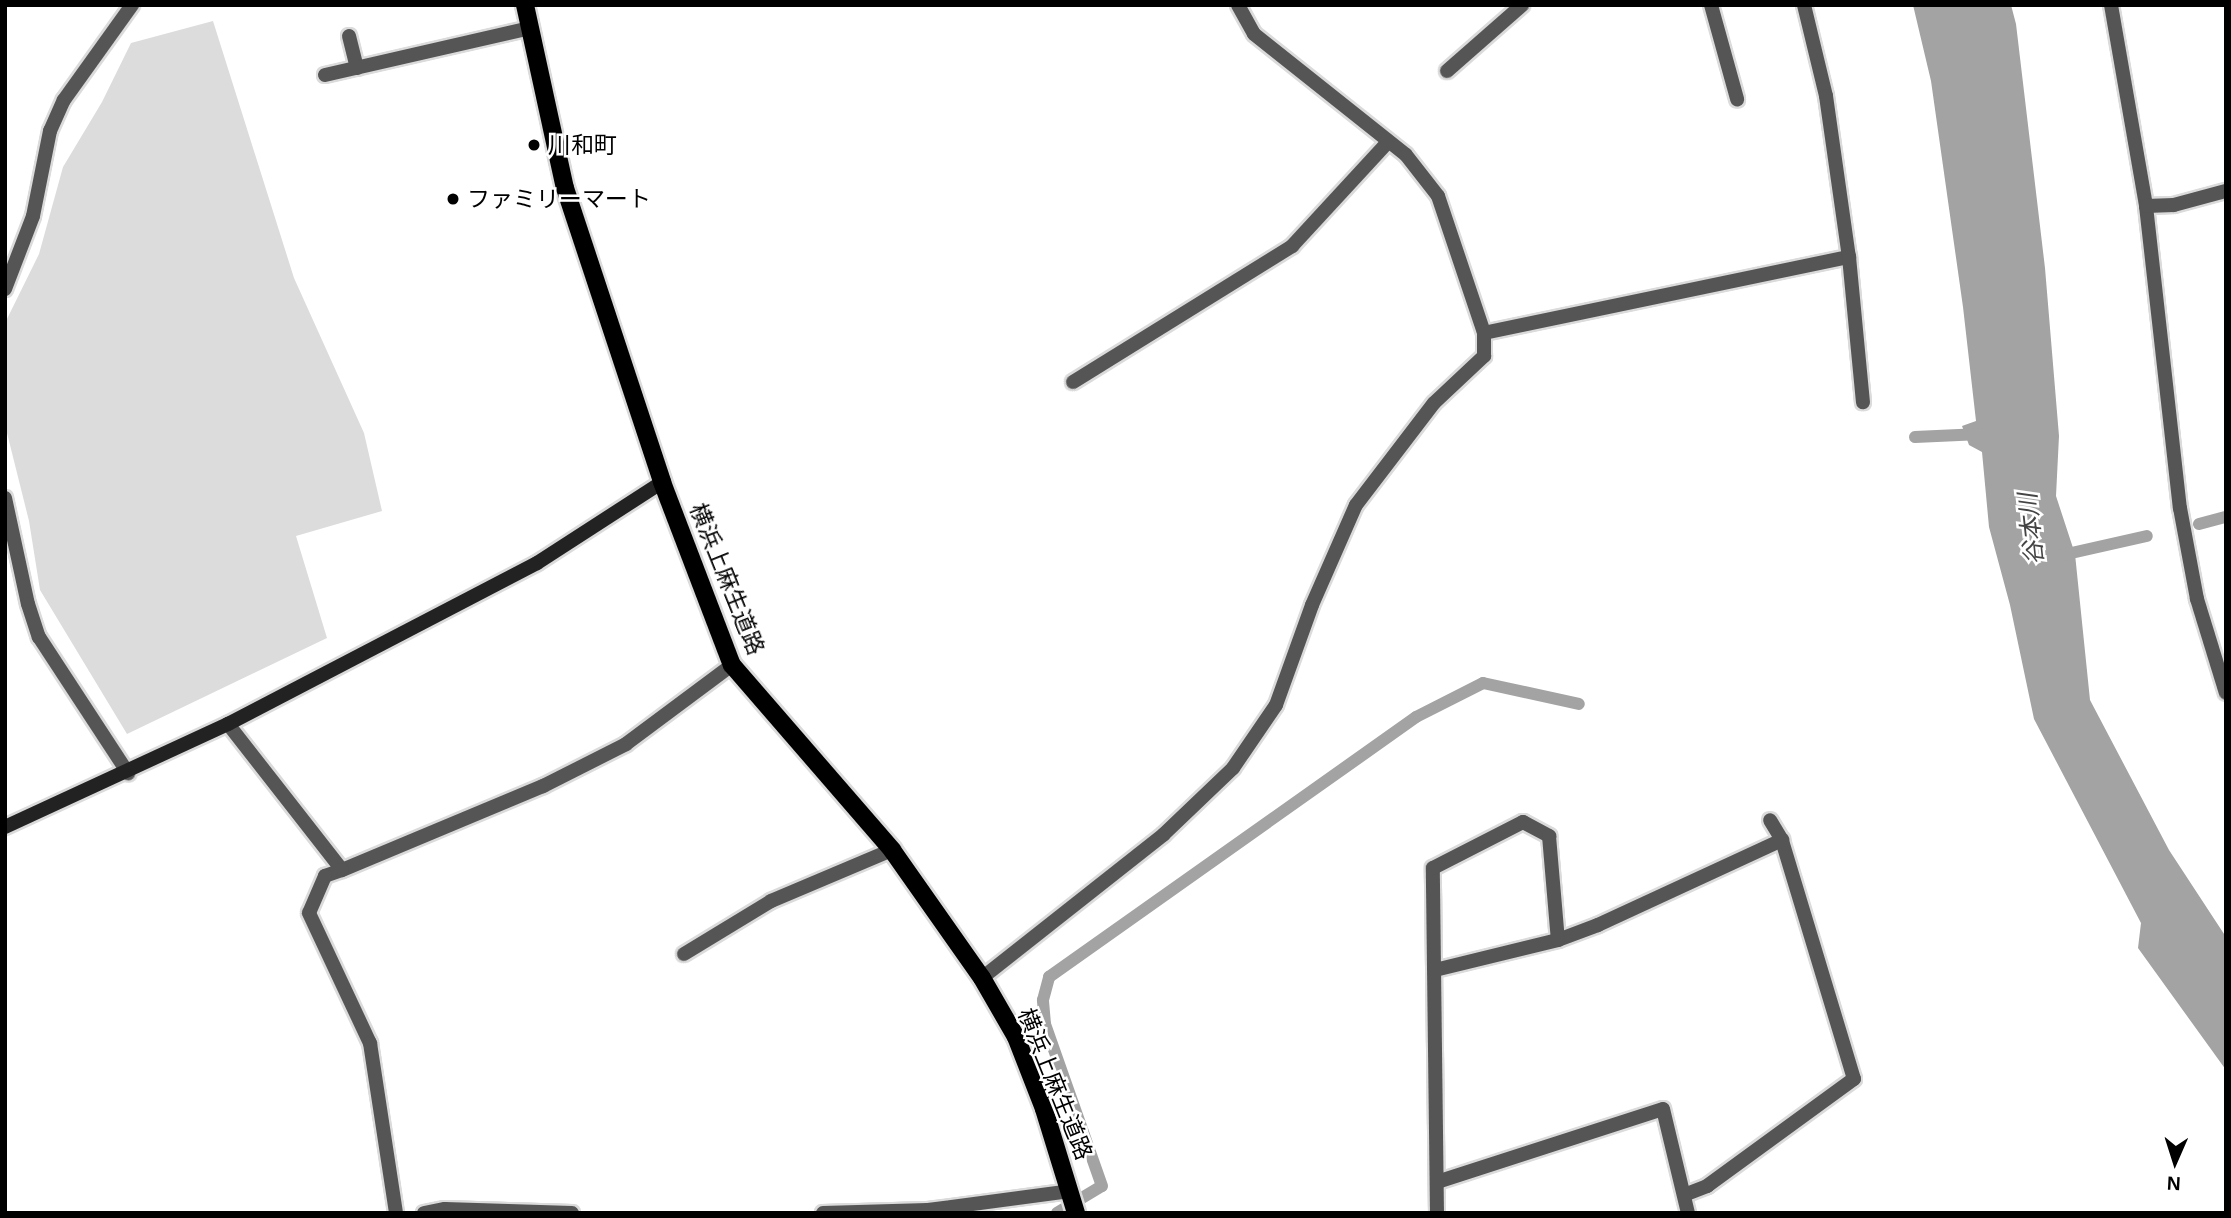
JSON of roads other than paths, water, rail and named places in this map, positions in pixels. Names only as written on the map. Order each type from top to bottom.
[{"type":"main road","name":"横浜上麻生道路","points":[[525,5],[565,188],[662,482],[732,665],[891,850],[982,978],[1016,1037],[1044,1109],[1073,1201]]},
{"type":"street","points":[[5,289],[33,216],[50,131],[64,100],[132,5]]},
{"type":"street","points":[[982,978],[1163,835],[1233,768],[1276,705],[1312,605],[1356,505],[1434,403],[1484,356],[1484,333],[1438,196],[1406,155],[1254,34],[1238,5]]},
{"type":"street","points":[[1447,71],[1521,5]]},
{"type":"street","points":[[1711,5],[1737,99]]},
{"type":"street","points":[[1804,5],[1826,96],[1849,257],[1863,402]]},
{"type":"street","points":[[2111,5],[2146,206],[2180,508],[2197,599],[2226,693]]},
{"type":"street","points":[[325,75],[530,28]]},
{"type":"street","points":[[349,36],[357,68]]},
{"type":"street","points":[[1073,382],[1292,246],[1388,142]]},
{"type":"street","points":[[2146,206],[2174,205],[2226,191]]},
{"type":"street","points":[[1484,333],[1849,257]]},
{"type":"street","points":[[5,827],[128,773],[228,724],[537,563],[662,482]]},
{"type":"street","points":[[5,498],[28,604],[40,637],[128,773]]},
{"type":"street","points":[[396,1213],[370,1043],[309,913],[325,876],[543,786],[626,744],[732,665]]},
{"type":"street","points":[[228,724],[342,870]]},
{"type":"street","points":[[1684,1195],[1707,1186],[1854,1079],[1782,840],[1770,820]]},
{"type":"street","points":[[1437,1213],[1433,868],[1523,822],[1549,836],[1558,940]]},
{"type":"street","points":[[1435,970],[1558,940],[1598,925],[1782,840]]},
{"type":"street","points":[[684,954],[771,901],[891,850]]},
{"type":"street","points":[[1437,1182],[1663,1109],[1688,1213]]},
{"type":"street","points":[[823,1213],[1073,1201]]},
{"type":"street","points":[[424,1213],[445,1209],[572,1213]]},
{"type":"water","name":"谷本川","points":[[1913,5],[2011,5],[2016,24],[2045,268],[2059,436],[2056,496],[2075,554],[2090,700],[2169,850],[2226,937],[2226,1070],[2138,948],[2141,923],[2034,719],[2010,605],[1989,527],[1982,452],[1969,445],[1962,426],[1976,421],[1963,307],[1931,81]]},
{"type":"waterway","points":[[1915,437],[1981,434]]},
{"type":"waterway","points":[[2199,524],[2226,517]]},
{"type":"waterway","name":"谷本川","points":[[2058,556],[2147,536]]},
{"type":"waterway","points":[[1057,1213],[1102,1186],[1045,1024],[1043,1000],[1049,977],[1416,717],[1483,683],[1579,704]]},
{"type":"place","name":"川和町","points":[[534,145]]},
{"type":"place","name":"ファミリーマート","points":[[453,199]]}]
